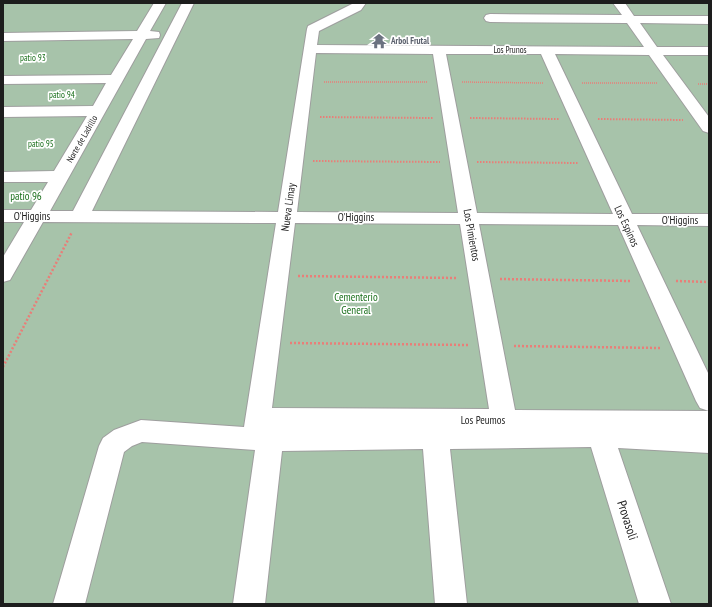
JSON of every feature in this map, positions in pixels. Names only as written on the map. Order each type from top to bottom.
[{"type":"street","name":"Norte de Ladrillo","points":[[3,275],[160,3]]},
{"type":"street","points":[[80,216],[188,3]]},
{"type":"street","name":"Nueva Limay","points":[[249,604],[261,432],[286,217],[313,29],[352,10],[360,3]]},
{"type":"street","points":[[485,3],[504,50]]},
{"type":"street","points":[[619,3],[706,124]]},
{"type":"street","points":[[490,18],[709,20]]},
{"type":"street","points":[[3,37],[172,35]]},
{"type":"street","name":"Los Prunos","points":[[310,49],[709,51]]},
{"type":"street","name":"Los Pimientos","points":[[439,50],[504,420]]},
{"type":"street","name":"Los Espinos","points":[[546,50],[709,401]]},
{"type":"street","points":[[3,80],[116,79]]},
{"type":"street","points":[[3,112],[98,111]]},
{"type":"street","points":[[3,176],[60,176]]},
{"type":"street","name":"O'Higgins","points":[[3,216],[709,220]]},
{"type":"street","name":"Los Peumos","points":[[261,432],[504,420],[709,422]]},
{"type":"street","points":[[69,604],[112,446],[123,438],[141,431],[261,432],[435,438],[601,436],[709,442]]},
{"type":"street","name":"Provasoli","points":[[601,436],[655,604]]},
{"type":"street","points":[[435,438],[451,604]]},
{"type":"path","points":[[306,82],[709,84]]},
{"type":"path","points":[[300,117],[578,119],[706,124]]},
{"type":"path","points":[[3,367],[80,216]]},
{"type":"green space","name":"Cementerio General","points":[[3,3],[709,3],[709,604],[3,604]]},
{"type":"place","name":"Arbol Frutal","points":[[379,41]]},
{"type":"park label","name":"patio 93","points":[[33,58]]},
{"type":"park label","name":"patio 94","points":[[62,95]]},
{"type":"park label","name":"patio 95","points":[[41,144]]},
{"type":"park label","name":"patio 96","points":[[26,196]]}]
